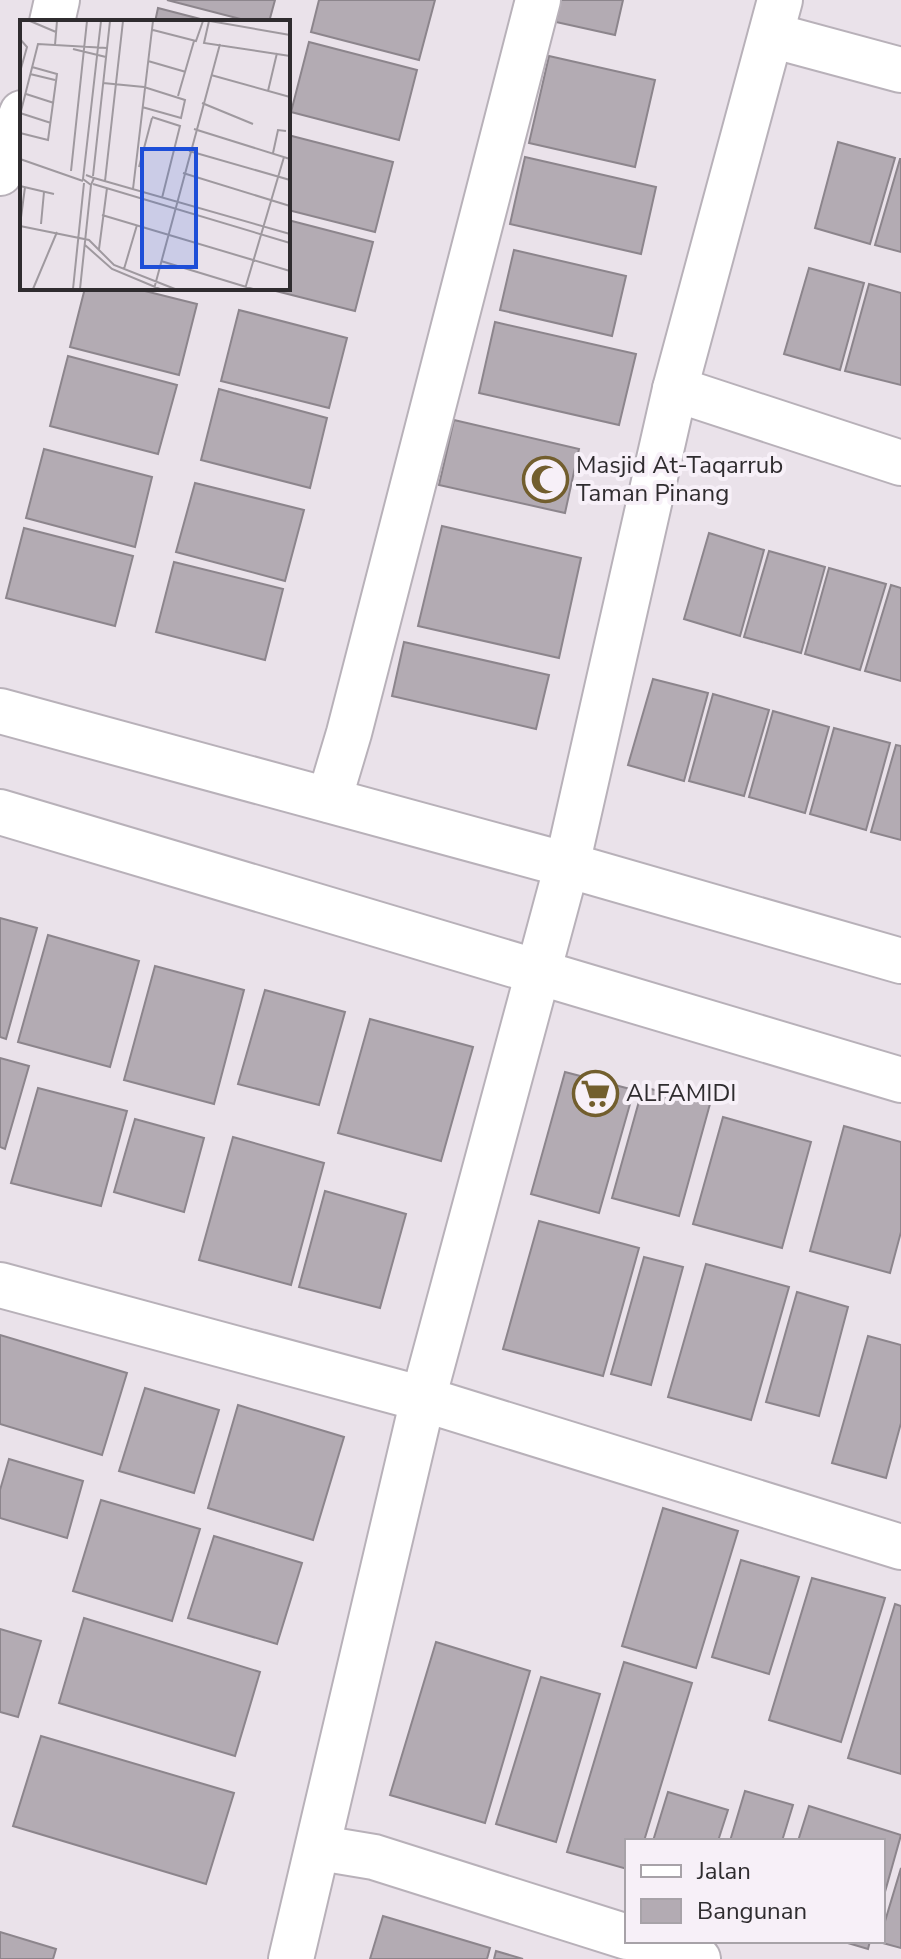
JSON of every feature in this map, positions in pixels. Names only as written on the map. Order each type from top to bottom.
[{"type":"street","points":[[52,20],[57,0]]},
{"type":"street","points":[[329,800],[349,733],[538,0]]},
{"type":"street","points":[[291,1959],[320,1848],[423,1399],[567,865],[675,389],[776,18],[901,70]]},
{"type":"street","points":[[0,173],[20,118]]},
{"type":"street","points":[[675,389],[901,463]]},
{"type":"street","points":[[0,711],[567,865],[901,961]]},
{"type":"street","points":[[0,812],[901,1080]]},
{"type":"street","points":[[0,1285],[423,1399],[901,1547]]},
{"type":"street","points":[[320,1848],[374,1857],[625,1936]]},
{"type":"street","points":[[647,1943],[698,1959]]},
{"type":"building","points":[[167,0],[275,0],[270,20],[244,20]]},
{"type":"building","points":[[319,0],[435,0],[419,60],[311,32]]},
{"type":"building","points":[[561,0],[623,0],[615,35],[556,22]]},
{"type":"building","points":[[158,8],[204,20],[155,20]]},
{"type":"building","points":[[309,42],[417,70],[399,140],[291,112]]},
{"type":"building","points":[[549,56],[655,80],[635,167],[529,143]]},
{"type":"building","points":[[290,136],[393,162],[375,232],[290,211]]},
{"type":"building","points":[[838,142],[895,158],[870,244],[815,228]]},
{"type":"building","points":[[525,157],[656,187],[641,254],[510,224]]},
{"type":"building","points":[[901,159],[901,252],[875,245]]},
{"type":"building","points":[[290,221],[373,242],[355,311],[272,290],[290,290]]},
{"type":"building","points":[[514,250],[626,276],[612,336],[500,310]]},
{"type":"building","points":[[809,268],[864,283],[840,370],[784,354]]},
{"type":"building","points":[[869,284],[901,293],[901,385],[845,371]]},
{"type":"building","points":[[84,290],[141,290],[197,304],[179,375],[70,347]]},
{"type":"building","points":[[239,310],[347,338],[329,408],[221,381]]},
{"type":"building","points":[[495,322],[636,354],[619,425],[479,393]]},
{"type":"building","points":[[68,356],[177,385],[158,454],[50,426]]},
{"type":"building","points":[[219,389],[327,418],[310,488],[201,460]]},
{"type":"building","points":[[454,420],[579,449],[565,513],[439,485]]},
{"type":"building","points":[[44,449],[152,477],[135,547],[26,518]]},
{"type":"building","points":[[195,483],[304,510],[285,581],[176,552]]},
{"type":"building","points":[[442,526],[581,558],[559,658],[418,626]]},
{"type":"building","points":[[24,528],[133,556],[115,626],[6,598]]},
{"type":"building","points":[[709,533],[764,550],[740,636],[684,619]]},
{"type":"building","points":[[769,551],[825,567],[801,653],[744,637]]},
{"type":"building","points":[[174,562],[283,589],[265,660],[156,632]]},
{"type":"building","points":[[829,568],[886,584],[860,670],[805,654]]},
{"type":"building","points":[[891,585],[901,588],[901,681],[865,671]]},
{"type":"building","points":[[404,642],[549,675],[536,729],[392,696]]},
{"type":"building","points":[[653,679],[708,693],[684,781],[628,765]]},
{"type":"building","points":[[713,694],[769,710],[744,796],[689,781]]},
{"type":"building","points":[[773,711],[829,727],[805,813],[749,797]]},
{"type":"building","points":[[834,728],[890,743],[866,830],[810,814]]},
{"type":"building","points":[[896,745],[901,746],[901,840],[871,832]]},
{"type":"building","points":[[0,918],[37,928],[6,1039],[0,1037]]},
{"type":"building","points":[[48,935],[139,961],[110,1067],[18,1042]]},
{"type":"building","points":[[155,966],[244,990],[214,1104],[124,1080]]},
{"type":"building","points":[[265,990],[345,1012],[319,1105],[238,1084]]},
{"type":"building","points":[[370,1019],[473,1047],[441,1161],[338,1133]]},
{"type":"building","points":[[0,1058],[29,1066],[5,1149],[0,1147]]},
{"type":"building","points":[[565,1072],[634,1090],[599,1213],[531,1194]]},
{"type":"building","points":[[643,1087],[710,1104],[679,1216],[612,1198]]},
{"type":"building","points":[[38,1088],[127,1111],[101,1206],[11,1183]]},
{"type":"building","points":[[723,1117],[811,1142],[782,1248],[693,1224]]},
{"type":"building","points":[[135,1119],[204,1138],[184,1212],[114,1192]]},
{"type":"building","points":[[844,1126],[901,1142],[901,1232],[890,1273],[810,1251]]},
{"type":"building","points":[[233,1137],[324,1163],[291,1285],[199,1260]]},
{"type":"building","points":[[325,1191],[406,1214],[380,1308],[299,1287]]},
{"type":"building","points":[[539,1221],[639,1248],[603,1376],[503,1349]]},
{"type":"building","points":[[644,1257],[683,1267],[651,1385],[611,1374]]},
{"type":"building","points":[[706,1264],[789,1287],[751,1420],[668,1397]]},
{"type":"building","points":[[797,1292],[848,1307],[819,1416],[766,1402]]},
{"type":"building","points":[[0,1335],[127,1373],[102,1455],[0,1424]]},
{"type":"building","points":[[868,1336],[901,1345],[901,1423],[886,1478],[832,1463]]},
{"type":"building","points":[[145,1388],[219,1410],[194,1493],[119,1471]]},
{"type":"building","points":[[238,1405],[344,1437],[313,1540],[208,1508]]},
{"type":"building","points":[[9,1459],[83,1481],[67,1538],[0,1518],[0,1490]]},
{"type":"building","points":[[101,1500],[200,1529],[172,1621],[73,1591]]},
{"type":"building","points":[[663,1508],[738,1531],[696,1668],[622,1646]]},
{"type":"building","points":[[214,1536],[302,1563],[277,1644],[188,1618]]},
{"type":"building","points":[[741,1560],[799,1577],[769,1674],[712,1657]]},
{"type":"building","points":[[812,1578],[885,1598],[841,1742],[769,1720]]},
{"type":"building","points":[[895,1604],[901,1606],[901,1774],[848,1758]]},
{"type":"building","points":[[84,1618],[260,1672],[235,1756],[59,1703]]},
{"type":"building","points":[[0,1629],[41,1641],[18,1717],[0,1712]]},
{"type":"building","points":[[436,1642],[530,1671],[485,1823],[390,1795]]},
{"type":"building","points":[[624,1662],[692,1683],[645,1839],[625,1839],[625,1868],[567,1852]]},
{"type":"building","points":[[541,1677],[600,1694],[556,1842],[496,1824]]},
{"type":"building","points":[[41,1736],[234,1793],[206,1884],[13,1826]]},
{"type":"building","points":[[745,1791],[793,1805],[783,1839],[731,1839]]},
{"type":"building","points":[[668,1792],[728,1810],[719,1839],[654,1839]]},
{"type":"building","points":[[809,1806],[901,1835],[885,1892],[885,1839],[799,1839]]},
{"type":"building","points":[[901,1868],[901,1948],[883,1943],[885,1921]]},
{"type":"building","points":[[383,1916],[490,1948],[487,1959],[370,1959]]},
{"type":"building","points":[[0,1932],[56,1949],[53,1959],[0,1959]]},
{"type":"building","points":[[848,1943],[870,1943],[868,1949]]},
{"type":"building","points":[[496,1951],[523,1959],[494,1959]]},
{"type":"place","name":"Masjid At-Taqarrub Taman Pinang","points":[[545,479]]},
{"type":"place","name":"ALFAMIDI","points":[[595,1093]]}]
